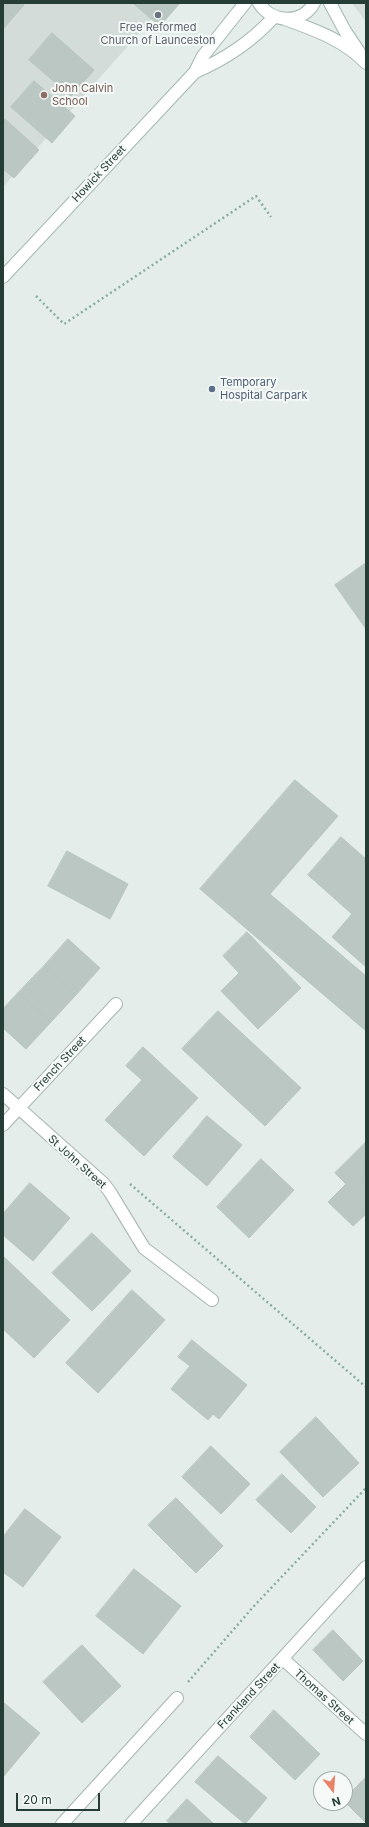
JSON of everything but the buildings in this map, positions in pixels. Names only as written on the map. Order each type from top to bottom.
[{"type":"street","name":"Howick Street","points":[[3,277],[195,72],[203,56],[245,3]]},
{"type":"street","points":[[259,3],[268,14],[335,39],[348,47],[366,62]]},
{"type":"street","points":[[280,18],[295,18],[304,14],[314,3]]},
{"type":"street","points":[[330,3],[345,31],[366,62]]},
{"type":"street","name":"Howick Street","points":[[195,72],[218,62],[280,18]]},
{"type":"street","name":"French Street","points":[[3,1125],[116,1004]]},
{"type":"street","name":"St John Street","points":[[3,1094],[107,1187],[144,1248],[212,1300]]},
{"type":"street","name":"Frankland Street","points":[[131,1824],[366,1567]]},
{"type":"street","name":"Thomas Street","points":[[283,1659],[366,1734]]},
{"type":"street","points":[[62,1824],[177,1698]]},
{"type":"path","points":[[36,296],[64,324],[256,196],[271,217]]},
{"type":"path","points":[[130,1183],[366,1387]]},
{"type":"path","points":[[177,1698],[190,1678],[254,1606],[366,1488]]},
{"type":"shaded area","name":"John Calvin School","points":[[3,3],[166,3],[3,187]]},
{"type":"shaded area","points":[[352,3],[366,3],[366,22]]},
{"type":"place","name":"Free Reformed Church of Launceston","points":[[158,15]]},
{"type":"place","name":"John Calvin School","points":[[44,95]]},
{"type":"place","name":"Temporary Hospital Carpark","points":[[212,389]]}]
